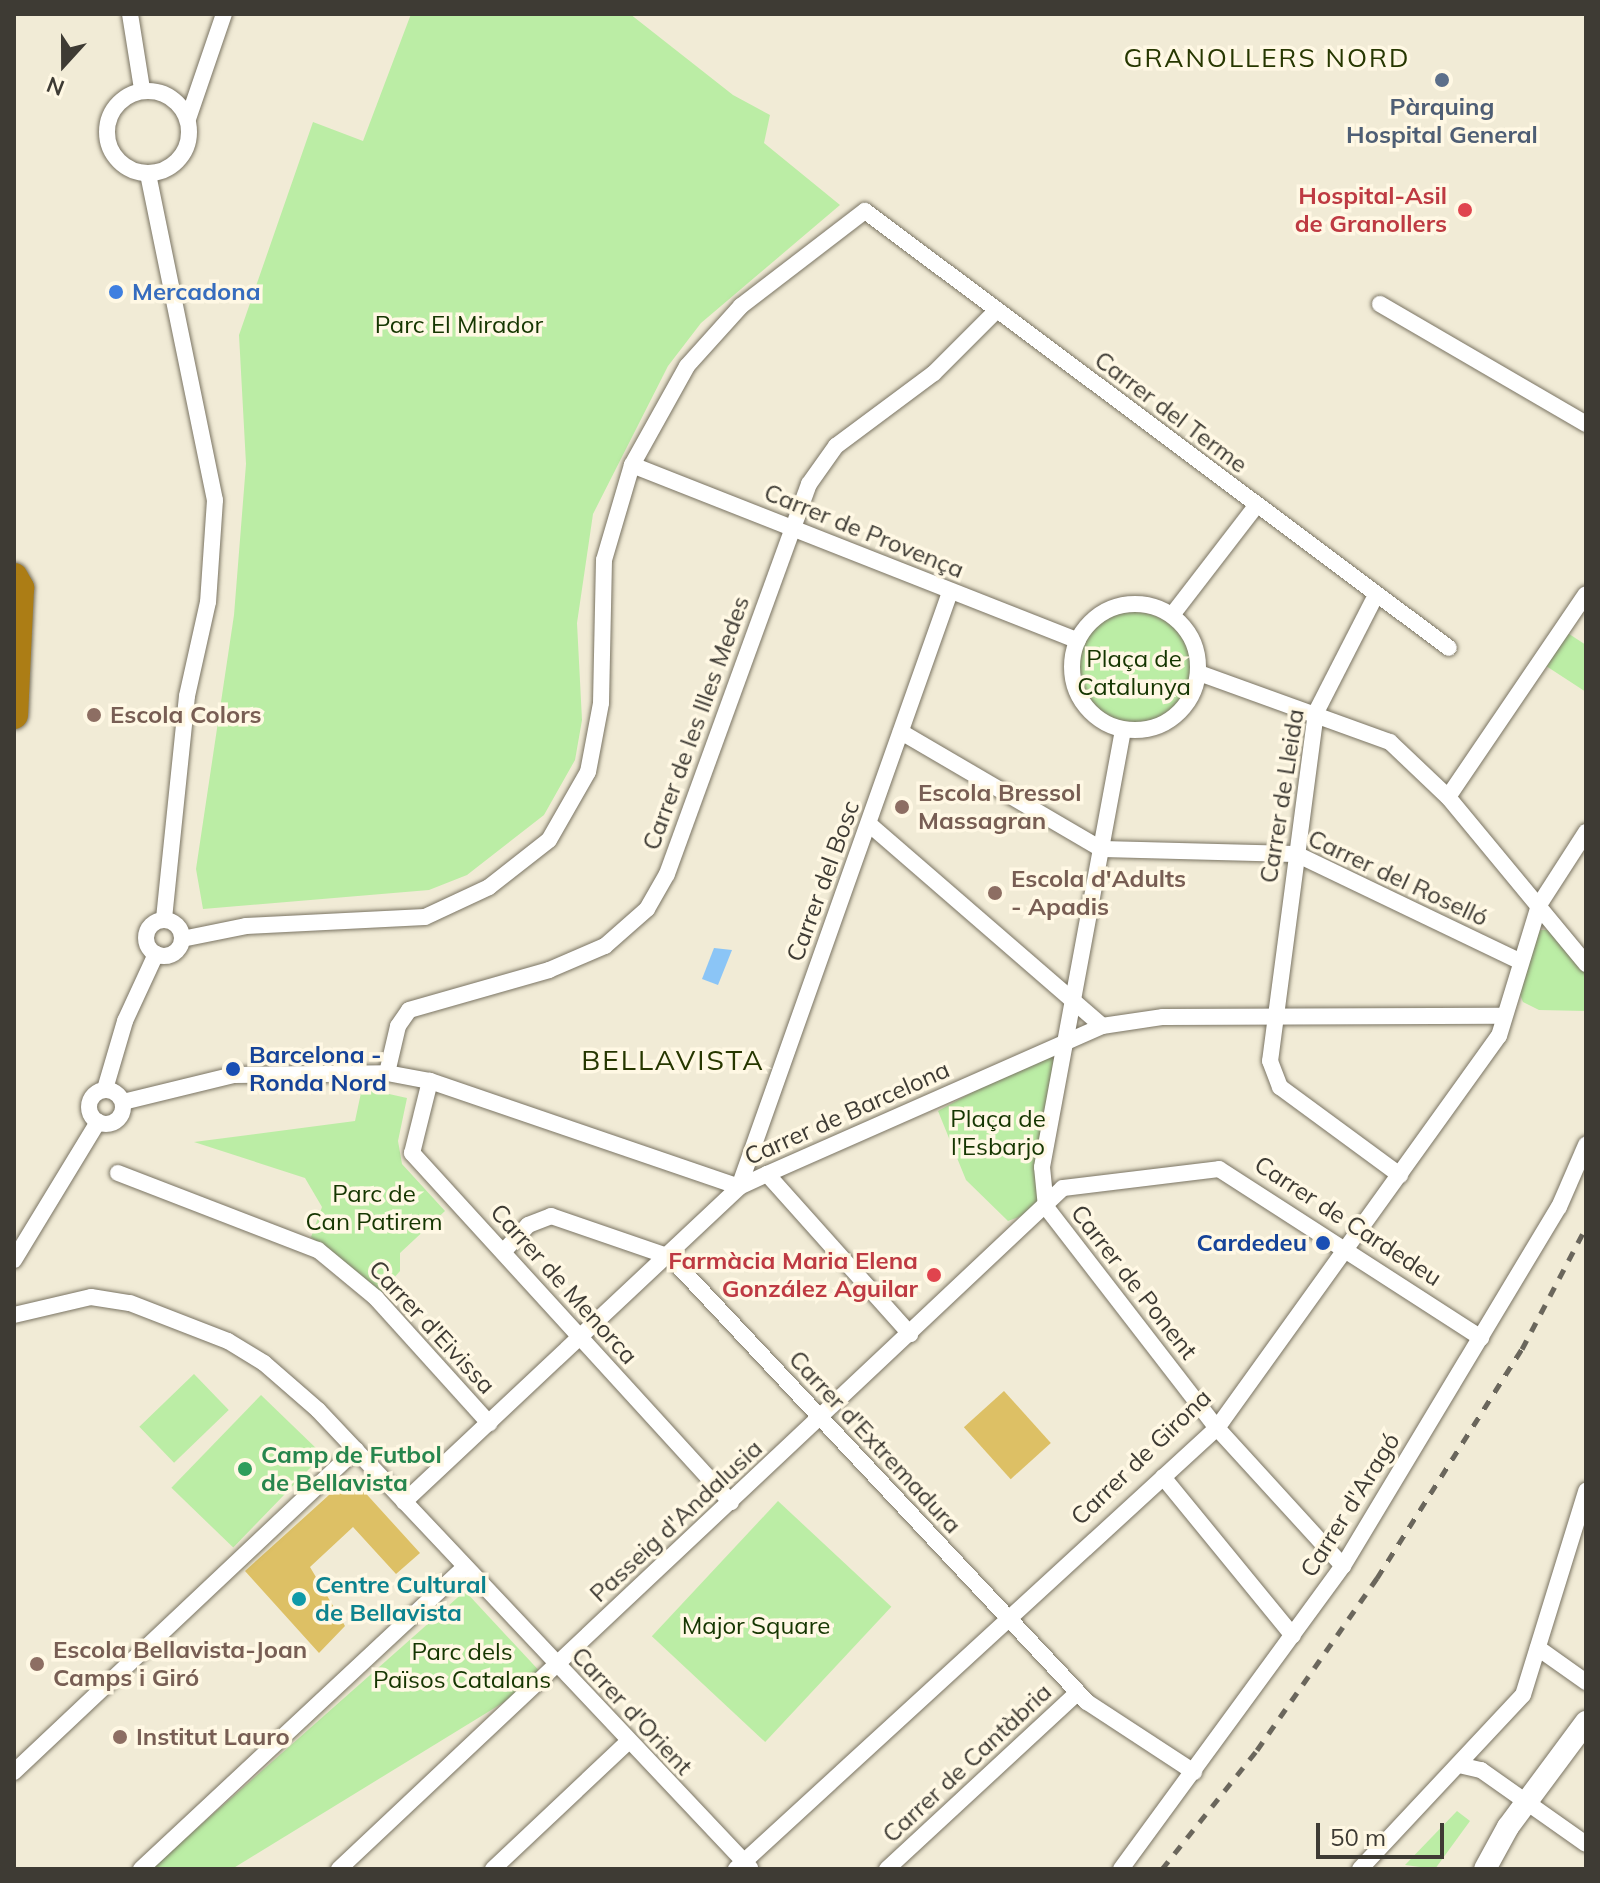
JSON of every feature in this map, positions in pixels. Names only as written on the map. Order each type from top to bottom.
[{"type":"highway","points":[[14,577],[20,588],[14,715]]},
{"type":"street","points":[[130,14],[142,89]]},
{"type":"street","points":[[142,89],[111,113],[107,139],[121,164],[148,174],[180,159],[190,133],[188,119],[224,14]]},
{"type":"street","points":[[142,89],[173,99],[188,119]]},
{"type":"street","points":[[98,1122],[89,1105],[105,1089],[125,1021],[156,954],[147,933],[164,920],[187,696],[208,602],[215,500],[148,174]]},
{"type":"street","name":"Carrer del Terme","points":[[632,465],[687,366],[741,306],[865,211],[1449,648]]},
{"type":"street","points":[[1380,304],[1586,424]]},
{"type":"street","name":"Carrer de les Illes Medes","points":[[387,1073],[398,1026],[409,1010],[559,966],[605,946],[647,909],[667,874],[809,484],[836,446],[934,373],[997,310]]},
{"type":"street","points":[[156,954],[173,953],[182,939],[246,926],[425,917],[489,887],[549,840],[588,772],[601,703],[604,560],[632,465]]},
{"type":"street","name":"Carrer de Provença","points":[[632,465],[1078,641]]},
{"type":"street","points":[[1172,615],[1256,506]]},
{"type":"street","name":"Carrer del Bosc","points":[[739,1187],[950,592]]},
{"type":"street","points":[[1448,797],[1586,594]]},
{"type":"street","name":"Carrer de Lleida","points":[[1376,595],[1316,712],[1271,1016],[1270,1061],[1280,1087],[1400,1175]]},
{"type":"street","points":[[1142,604],[1172,615],[1193,640],[1199,673],[1186,706],[1169,721],[1123,730],[1101,721],[1077,694],[1072,659],[1078,641],[1091,621],[1121,605],[1142,604]]},
{"type":"street","points":[[1199,673],[1316,712],[1390,742],[1448,797],[1586,964]]},
{"type":"street","points":[[1046,1207],[1042,1167],[1123,730]]},
{"type":"street","name":"Carrer del Roselló","points":[[901,732],[1101,849],[1296,854],[1519,961]]},
{"type":"street","points":[[869,824],[1102,1026]]},
{"type":"street","name":"Carrer de Girona","points":[[743,1867],[1008,1618],[1217,1428],[1499,1036],[1519,961],[1539,905],[1586,832]]},
{"type":"street","points":[[164,920],[179,928],[182,939]]},
{"type":"street","name":"Carrer de Barcelona","points":[[123,1102],[234,1075],[387,1073],[430,1081],[739,1187],[1102,1026],[1163,1017],[1504,1016]]},
{"type":"street","name":"Carrer de Menorca","points":[[430,1081],[412,1153],[731,1502]]},
{"type":"street","points":[[98,1122],[115,1122],[123,1102],[105,1089]]},
{"type":"street","points":[[14,1260],[98,1122]]},
{"type":"street","name":"Carrer d'Aragó","points":[[1121,1869],[1343,1566],[1559,1207],[1586,1145]]},
{"type":"street","name":"Carrer de Cardedeu","points":[[1046,1207],[1063,1188],[1219,1169],[1347,1248],[1481,1338]]},
{"type":"street","name":"Carrer d'Eivissa","points":[[118,1173],[318,1250],[376,1298],[489,1423]]},
{"type":"street","points":[[767,1174],[910,1334]]},
{"type":"street","points":[[404,1502],[670,1257],[739,1187]]},
{"type":"street","name":"Passeig d'Andalusia","points":[[347,1866],[1046,1207]]},
{"type":"street","name":"Carrer de Ponent","points":[[1046,1207],[1217,1428],[1343,1566]]},
{"type":"street","name":"Carrer d'Extremadura","points":[[503,1252],[528,1225],[551,1216],[670,1257],[819,1420],[1078,1692],[1194,1772]]},
{"type":"street","name":"Carrer d'Orient","points":[[14,1315],[91,1297],[130,1303],[228,1341],[264,1363],[356,1450],[743,1867]]},
{"type":"street","points":[[14,1772],[356,1450]]},
{"type":"street","points":[[1163,1477],[1293,1636]]},
{"type":"street","points":[[1360,1869],[1523,1695],[1586,1491]]},
{"type":"street","points":[[141,1869],[465,1567]]},
{"type":"street","points":[[1538,1648],[1586,1682]]},
{"type":"street","name":"Carrer de Cantàbria","points":[[887,1869],[1078,1692]]},
{"type":"street","points":[[1485,1869],[1527,1803],[1586,1722]]},
{"type":"street","points":[[493,1869],[628,1742]]},
{"type":"street","points":[[1459,1765],[1481,1770],[1586,1844]]},
{"type":"green space","name":"Parc El Mirador","points":[[411,14],[630,14],[733,95],[770,115],[764,143],[840,205],[701,323],[668,366],[593,514],[577,623],[582,720],[575,760],[544,815],[467,875],[429,890],[203,909],[196,869],[234,615],[246,464],[239,335],[313,122],[363,141]]},
{"type":"green space","name":"Plaça de Catalunya","points":[[1134,612],[1157,617],[1177,630],[1190,650],[1195,673],[1190,696],[1177,716],[1157,729],[1134,734],[1111,729],[1091,716],[1078,696],[1073,673],[1078,650],[1091,630],[1111,617]]},
{"type":"green space","points":[[1563,630],[1586,645],[1586,692],[1543,664]]},
{"type":"green space","points":[[1536,930],[1554,930],[1586,965],[1586,1011],[1539,1010],[1523,1002],[1519,992]]},
{"type":"green space","name":"Plaça de l'Esbarjo","points":[[1055,1047],[1041,1163],[1046,1207],[1008,1221],[966,1180],[938,1111]]},
{"type":"green space","name":"Parc de Can Patirem","points":[[362,1088],[407,1098],[398,1141],[402,1164],[445,1211],[400,1253],[400,1271],[379,1295],[311,1237],[322,1207],[305,1178],[194,1142],[355,1121]]},
{"type":"green space","points":[[194,1374],[229,1410],[174,1463],[139,1427]]},
{"type":"green space","name":"Camp de Futbol de Bellavista","points":[[261,1395],[323,1455],[233,1548],[171,1488]]},
{"type":"green space","name":"Major Square","points":[[778,1501],[891,1607],[765,1742],[652,1636]]},
{"type":"green space","name":"Parc dels Països Catalans","points":[[465,1591],[545,1677],[232,1869],[151,1869]]},
{"type":"green space","points":[[1457,1811],[1470,1821],[1435,1869],[1405,1865]]},
{"type":"water","points":[[714,948],[732,950],[718,985],[702,979]]},
{"type":"building","points":[[1004,1391],[1051,1443],[1011,1479],[964,1427]]},
{"type":"building","points":[[350,1476],[420,1553],[396,1574],[353,1527],[310,1567],[345,1626],[319,1653],[245,1571]]},
{"type":"railway","points":[[1162,1869],[1257,1750],[1377,1578],[1522,1349],[1586,1227]]},
{"type":"place","name":"Pàrquing Hospital General","points":[[1442,80]]},
{"type":"place","name":"Hospital-Asil de Granollers","points":[[1465,210]]},
{"type":"place","name":"Mercadona","points":[[116,292]]},
{"type":"place","name":"Escola Colors","points":[[94,715]]},
{"type":"place","name":"Escola Bressol Massagran","points":[[902,807]]},
{"type":"place","name":"Escola d'Adults - Apadis","points":[[995,893]]},
{"type":"place","name":"Barcelona - Ronda Nord","points":[[233,1069]]},
{"type":"place","name":"Cardedeu","points":[[1323,1243]]},
{"type":"place","name":"Farmàcia Maria Elena González Aguilar","points":[[934,1275]]},
{"type":"place","name":"Camp de Futbol de Bellavista","points":[[245,1469]]},
{"type":"place","name":"Centre Cultural de Bellavista","points":[[299,1599]]},
{"type":"place","name":"Escola Bellavista-Joan Camps i Giró","points":[[37,1664]]},
{"type":"place","name":"Institut Lauro","points":[[120,1737]]},
{"type":"district","name":"GRANOLLERS NORD","points":[[1267,58]]},
{"type":"district","name":"BELLAVISTA","points":[[673,1060]]}]
